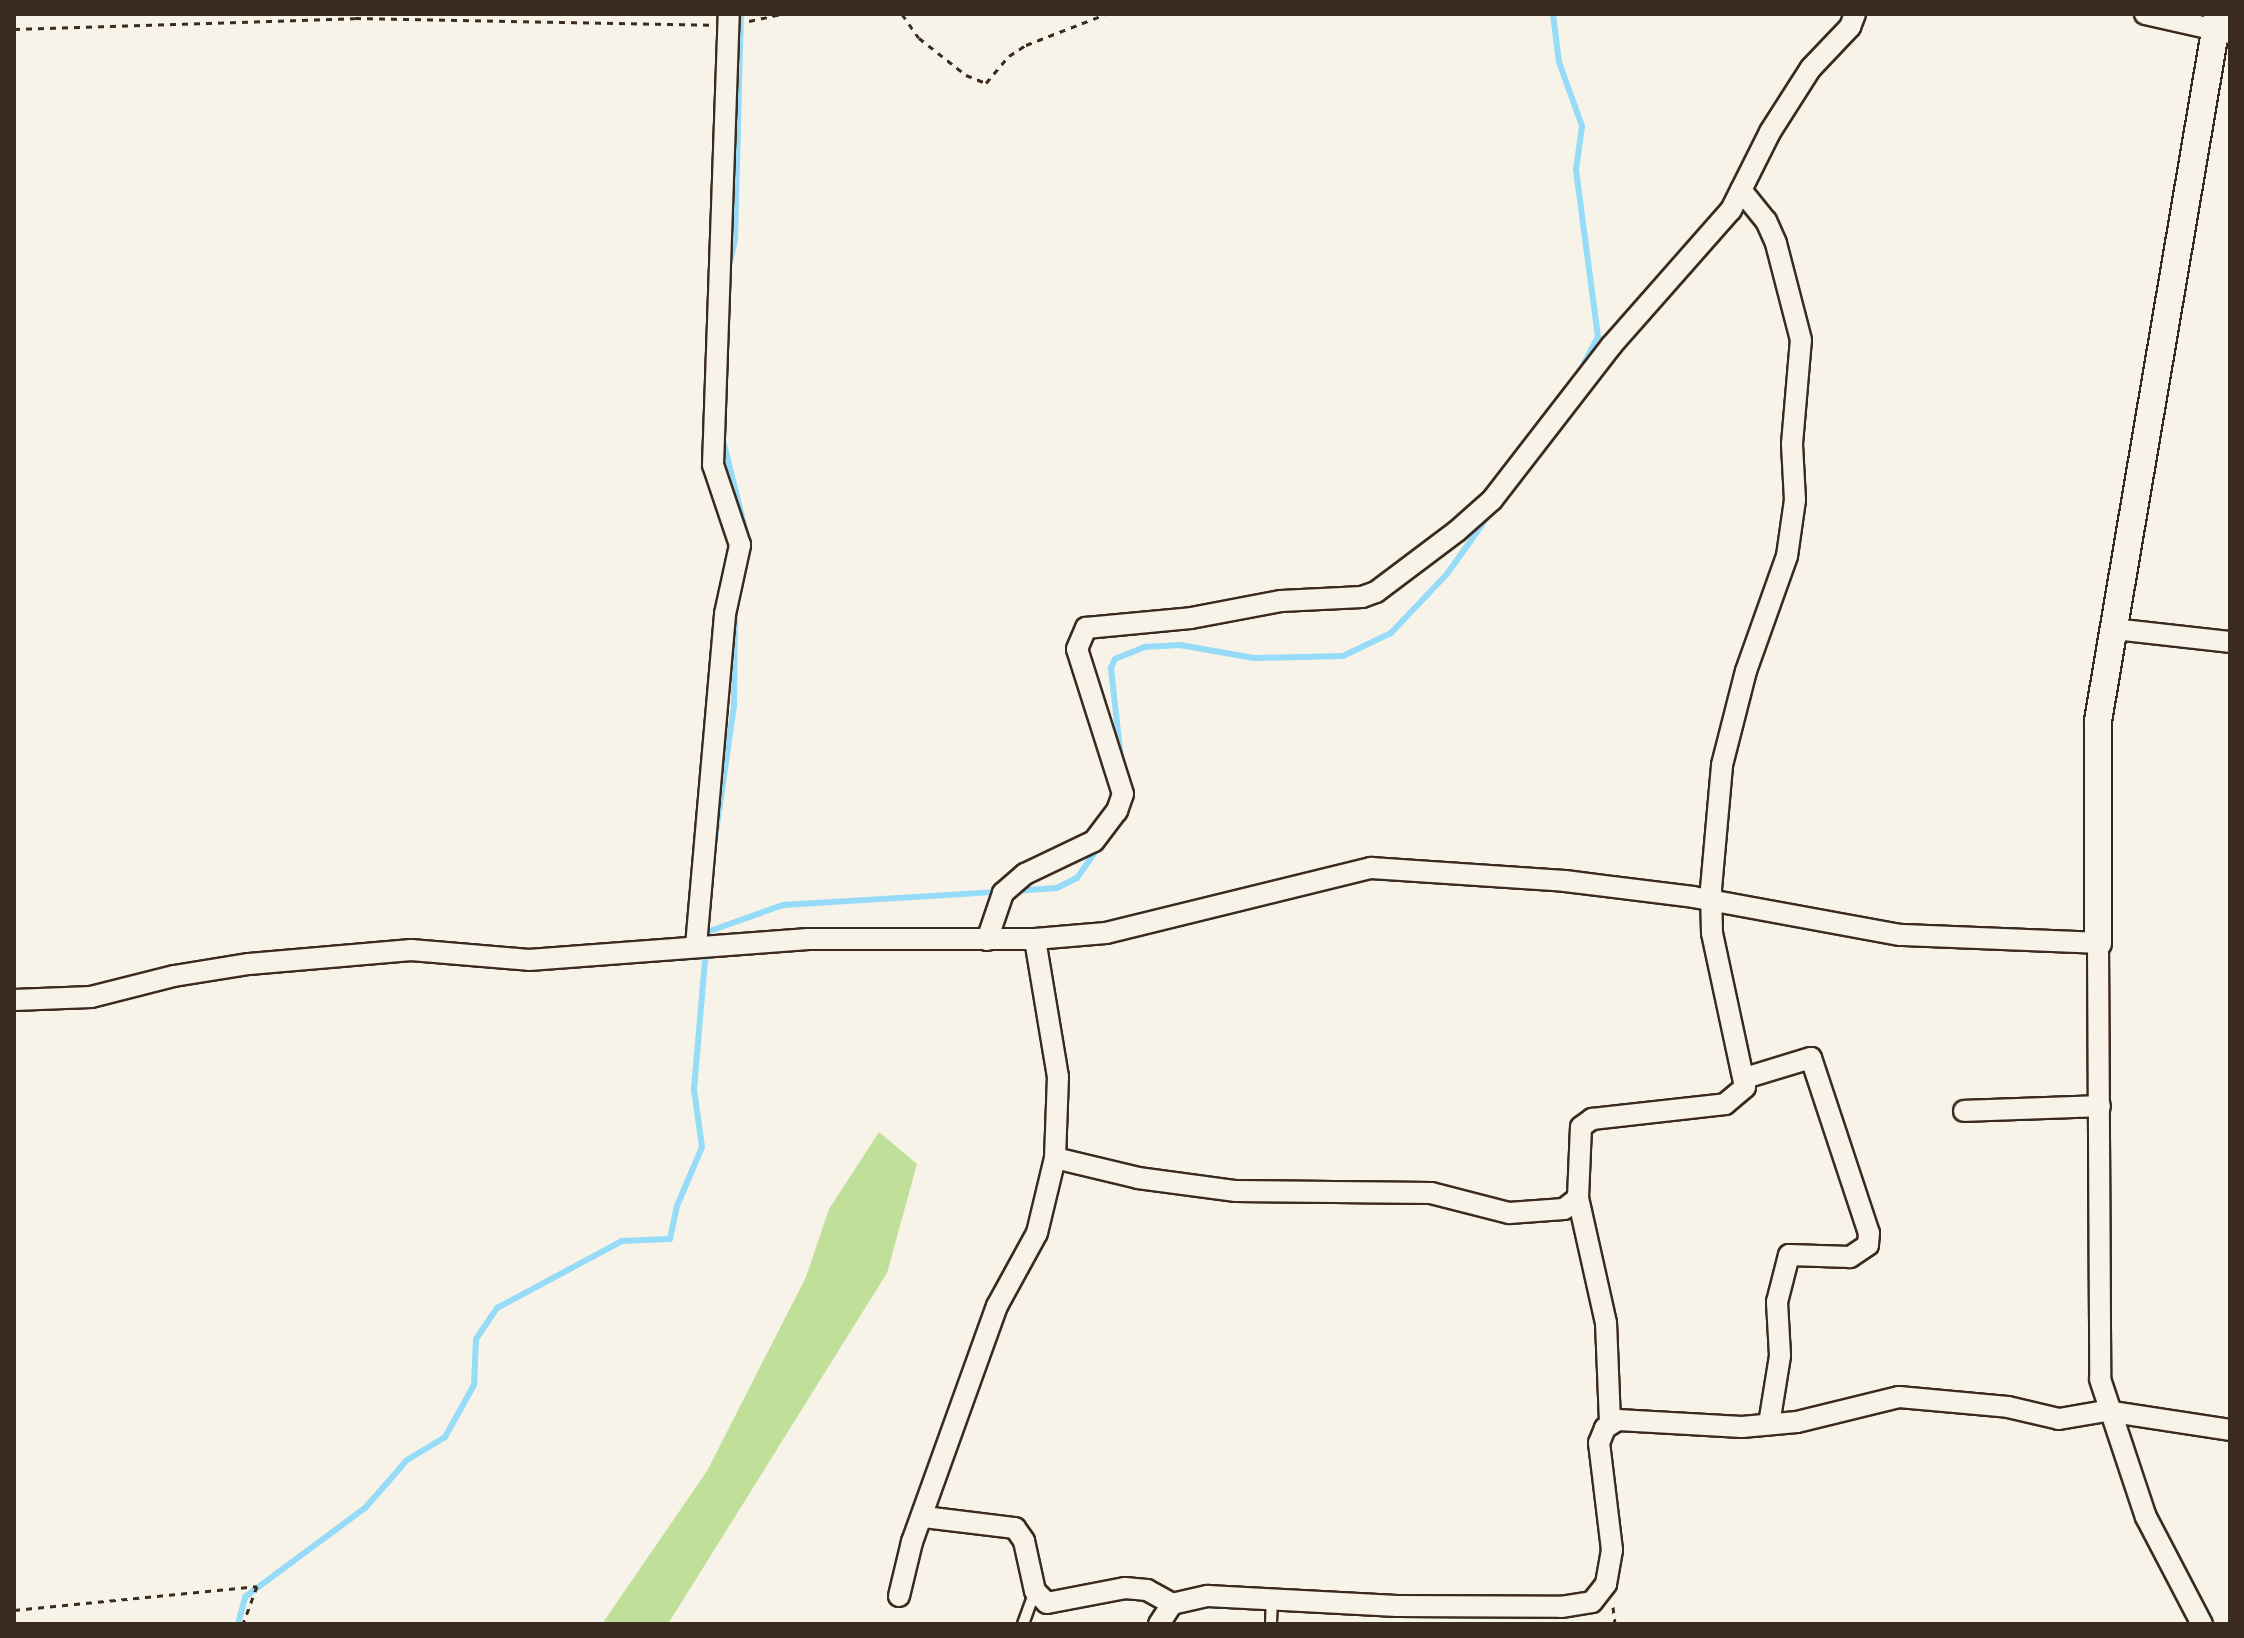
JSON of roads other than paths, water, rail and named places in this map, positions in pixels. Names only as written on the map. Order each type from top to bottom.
[{"type":"street","points":[[987,940],[1003,893],[1025,874],[1094,841],[1117,811],[1123,794],[1077,649],[1086,628],[1376,592],[1492,500],[1611,346],[1731,210],[1770,132],[1811,68],[1850,27],[1855,14]]},
{"type":"street","points":[[2145,14],[2221,26],[2114,629],[2095,768],[2100,1379],[2106,1411],[2146,1517],[2202,1624]]},
{"type":"street","points":[[696,946],[725,614],[740,545],[713,465],[729,20]]},
{"type":"street","points":[[924,1517],[1015,1528],[1027,1550],[1035,1591],[1051,1604],[1095,1591],[1138,1588],[1172,1604],[1208,1596],[1397,1606],[1561,1607],[1592,1602],[1606,1584],[1612,1550],[1599,1443],[1610,1422],[1606,1323],[1578,1198],[1580,1133],[1586,1122],[1725,1104],[1741,1094],[1745,1078],[1710,900],[1722,765],[1753,646],[1787,556],[1795,500],[1792,444],[1801,340],[1776,243],[1766,221],[1741,190]]},
{"type":"street","points":[[2114,629],[2230,642]]},
{"type":"street","points":[[14,1000],[91,997],[203,970],[411,950],[529,960],[808,939],[987,940],[1106,933],[1371,868],[1565,881],[1710,900],[1901,935],[2098,943]]},
{"type":"street","points":[[899,1596],[997,1306],[1037,1233],[1055,1158],[1058,1077],[1035,939]]},
{"type":"street","points":[[1745,1078],[1811,1058],[1869,1233],[1868,1245],[1850,1257],[1789,1255],[1777,1302],[1780,1356],[1769,1424]]},
{"type":"street","points":[[1964,1111],[2100,1106]]},
{"type":"street","points":[[1055,1158],[1138,1178],[1236,1191],[1431,1193],[1509,1213],[1564,1209],[1578,1198]]},
{"type":"street","points":[[1610,1422],[1721,1428],[1769,1424],[1899,1397],[2008,1407],[2059,1419],[2106,1411],[2230,1430]]},
{"type":"street","points":[[1159,1624],[1172,1604]]},
{"type":"lane","points":[[1023,1624],[1035,1591]]},
{"type":"lane","points":[[1271,1624],[1272,1597]]},
{"type":"waterway","points":[[729,266],[735,239],[741,14]]},
{"type":"waterway","points":[[1553,14],[1559,62],[1582,126],[1576,170],[1598,337],[1580,371]]},
{"type":"waterway","points":[[726,356],[723,440],[748,541]]},
{"type":"waterway","points":[[1121,759],[1111,668],[1115,659],[1144,647],[1180,645],[1254,658],[1343,656],[1391,633],[1447,574],[1491,512]]},
{"type":"waterway","points":[[714,846],[734,705],[735,606]]},
{"type":"waterway","points":[[1013,891],[1057,888],[1077,878],[1099,846]]},
{"type":"waterway","points":[[707,932],[783,905],[998,892]]},
{"type":"waterway","points":[[238,1624],[245,1597],[366,1507],[407,1460],[445,1437],[474,1385],[476,1339],[497,1308],[622,1241],[670,1239],[677,1206],[702,1147],[694,1089],[706,949]]}]
